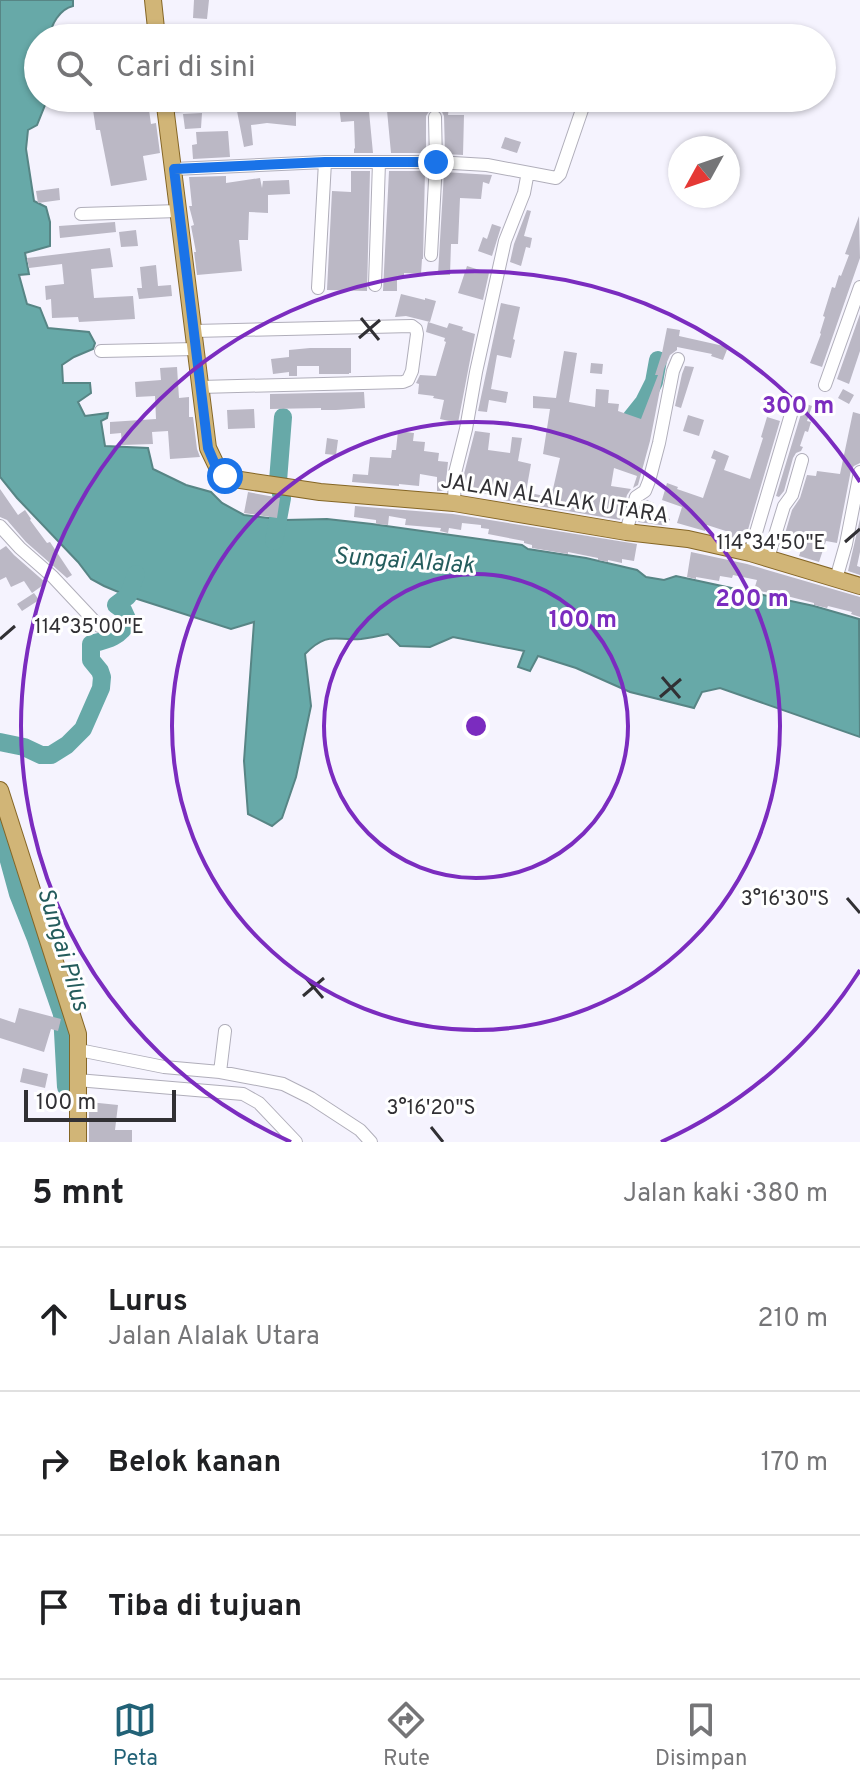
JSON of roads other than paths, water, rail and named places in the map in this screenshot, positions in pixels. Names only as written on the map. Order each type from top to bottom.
[{"type":"main road","points":[[153,0],[156,24]]},
{"type":"main road","name":"JALAN ALALAK UTARA","points":[[166,112],[208,448],[220,473],[234,479],[280,487],[454,503],[626,532],[688,539],[750,553],[860,586]]},
{"type":"main road","points":[[0,790],[78,1034],[78,1142]]},
{"type":"street","points":[[174,169],[325,162],[436,162],[487,165],[556,178],[581,112]]},
{"type":"street","points":[[431,255],[435,117]]},
{"type":"street","points":[[318,288],[325,162]]},
{"type":"street","points":[[375,285],[379,162]]},
{"type":"street","points":[[454,503],[455,473],[476,372],[505,241],[524,193],[526,174]]},
{"type":"street","points":[[81,214],[179,211]]},
{"type":"street","points":[[825,385],[860,287]]},
{"type":"street","points":[[194,331],[412,326],[417,334],[412,371],[408,380],[403,382],[200,387]]},
{"type":"street","points":[[101,351],[196,349]]},
{"type":"street","points":[[626,532],[636,497],[645,491],[649,481],[678,359]]},
{"type":"street","points":[[750,553],[792,411]]},
{"type":"street","points":[[768,558],[802,460]]},
{"type":"street","points":[[836,579],[860,472]]},
{"type":"street","points":[[0,526],[99,626]]},
{"type":"street","points":[[220,1072],[225,1031]]},
{"type":"street","points":[[79,1050],[164,1067],[220,1072],[283,1084],[360,1130],[371,1142]]},
{"type":"street","points":[[77,1080],[243,1094],[259,1103],[296,1142]]},
{"type":"water","name":"Sungai Alalak","points":[[0,0],[73,0],[73,6],[64,10],[54,24],[24,24],[24,112],[42,112],[37,125],[28,130],[26,149],[34,201],[46,207],[50,222],[50,246],[25,253],[29,274],[19,275],[27,304],[40,308],[48,328],[89,332],[95,343],[93,349],[62,365],[63,383],[90,383],[91,393],[78,402],[85,416],[108,413],[107,418],[101,421],[105,446],[148,448],[153,469],[186,485],[211,492],[222,503],[244,515],[285,520],[327,519],[522,545],[528,549],[637,570],[646,577],[664,580],[676,576],[859,619],[860,737],[720,688],[702,692],[694,708],[630,692],[576,668],[538,656],[530,671],[518,667],[524,651],[453,637],[430,647],[400,646],[388,634],[361,639],[332,639],[320,642],[305,654],[311,706],[296,777],[282,818],[272,826],[248,814],[244,761],[254,622],[231,629],[128,596],[91,579],[0,477]]},
{"type":"waterway","points":[[625,436],[628,422],[644,402],[654,382],[658,360]]},
{"type":"waterway","points":[[274,541],[282,498],[278,481],[283,417]]},
{"type":"waterway","name":"Sungai Pilus","points":[[0,742],[24,747],[41,755],[51,755],[83,729],[101,688],[100,671],[91,660],[91,644],[122,631],[128,621],[123,610],[116,605],[128,596],[136,574]]},
{"type":"waterway","name":"Sungai Pilus","points":[[0,828],[18,894],[62,1014],[66,1087]]}]
